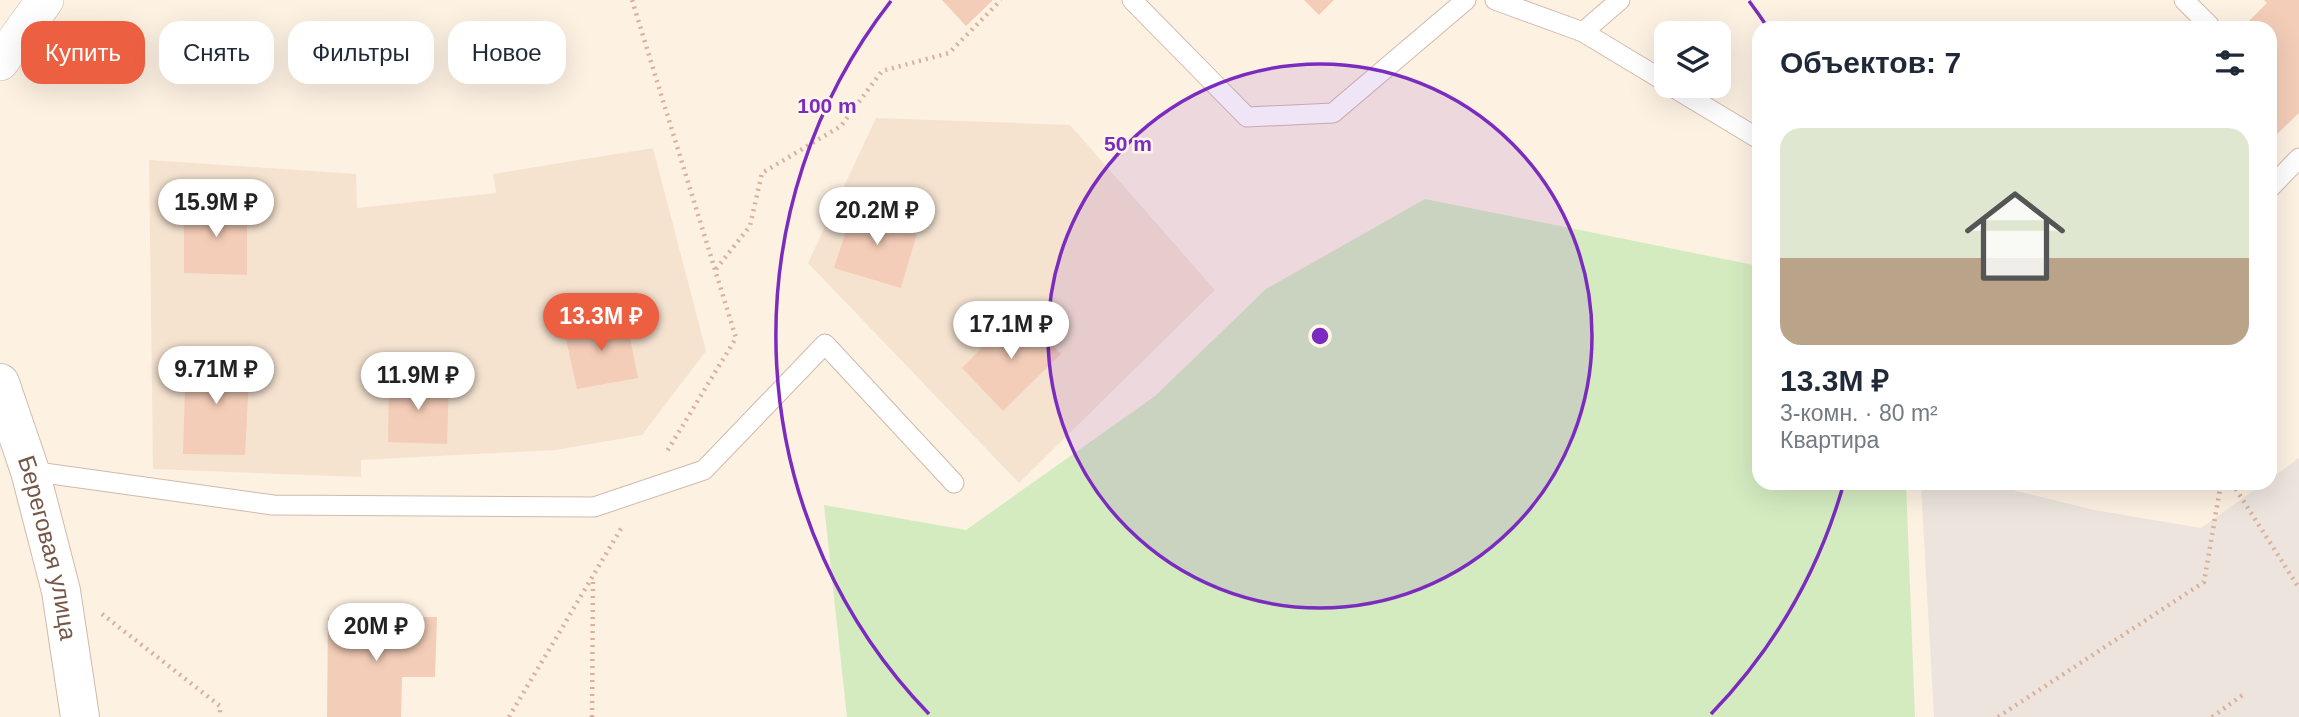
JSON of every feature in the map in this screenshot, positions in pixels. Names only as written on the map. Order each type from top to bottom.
[{"type":"street","points":[[0,62],[45,0]]},
{"type":"street","name":"Береговая улица","points":[[0,383],[30,471],[58,580],[80,717]]},
{"type":"lane","points":[[1132,0],[1247,117],[1333,113],[1466,0]]},
{"type":"lane","points":[[1495,0],[1583,32],[1654,75]]},
{"type":"lane","points":[[1583,32],[1620,0]]},
{"type":"lane","points":[[2184,0],[2205,21]]},
{"type":"lane","points":[[1691,98],[1752,135]]},
{"type":"lane","points":[[2277,181],[2299,158]]},
{"type":"lane","points":[[30,471],[273,505],[594,508],[704,470],[825,344],[954,483]]},
{"type":"path","points":[[509,717],[736,338],[632,0]]},
{"type":"path","points":[[716,270],[750,226],[762,173],[841,126],[882,71],[949,53],[1001,0]]},
{"type":"path","points":[[1998,717],[2204,582],[2220,490]]},
{"type":"path","points":[[2236,490],[2299,588]]},
{"type":"path","points":[[592,717],[593,576]]},
{"type":"path","points":[[58,580],[220,706],[220,717]]},
{"type":"path","points":[[2212,717],[2244,695]]},
{"type":"shaded area","points":[[876,118],[1070,125],[1215,290],[1019,483],[808,263]]},
{"type":"shaded area","points":[[653,148],[706,351],[642,435],[556,450],[361,460],[361,477],[153,469],[149,160],[356,174],[357,208],[496,193],[493,174]]},
{"type":"shaded area","points":[[2299,458],[2299,717],[1934,717],[1921,490],[2013,490],[2094,510],[2201,528],[2254,490],[2277,490],[2277,474]]},
{"type":"green space","points":[[1425,199],[1752,265],[1752,490],[1906,490],[1915,717],[847,717],[824,505],[966,530],[1155,396],[1266,289]]},
{"type":"building","points":[[942,0],[993,0],[966,26]]},
{"type":"building","points":[[1304,0],[1334,0],[1319,15]]},
{"type":"building","points":[[2264,0],[2299,0],[2299,113],[2277,134],[2277,21],[2249,21],[2267,3]]},
{"type":"building","points":[[184,204],[247,205],[247,275],[184,273]]},
{"type":"building","points":[[854,206],[919,226],[901,288],[834,268]]},
{"type":"building","points":[[1018,311],[1061,354],[1003,411],[962,368]]},
{"type":"building","points":[[626,317],[638,378],[577,389],[564,330]]},
{"type":"building","points":[[186,357],[250,358],[245,455],[183,454]]},
{"type":"building","points":[[389,380],[449,381],[447,444],[388,442]]},
{"type":"building","points":[[328,617],[437,617],[435,677],[402,677],[401,717],[327,717]]}]
